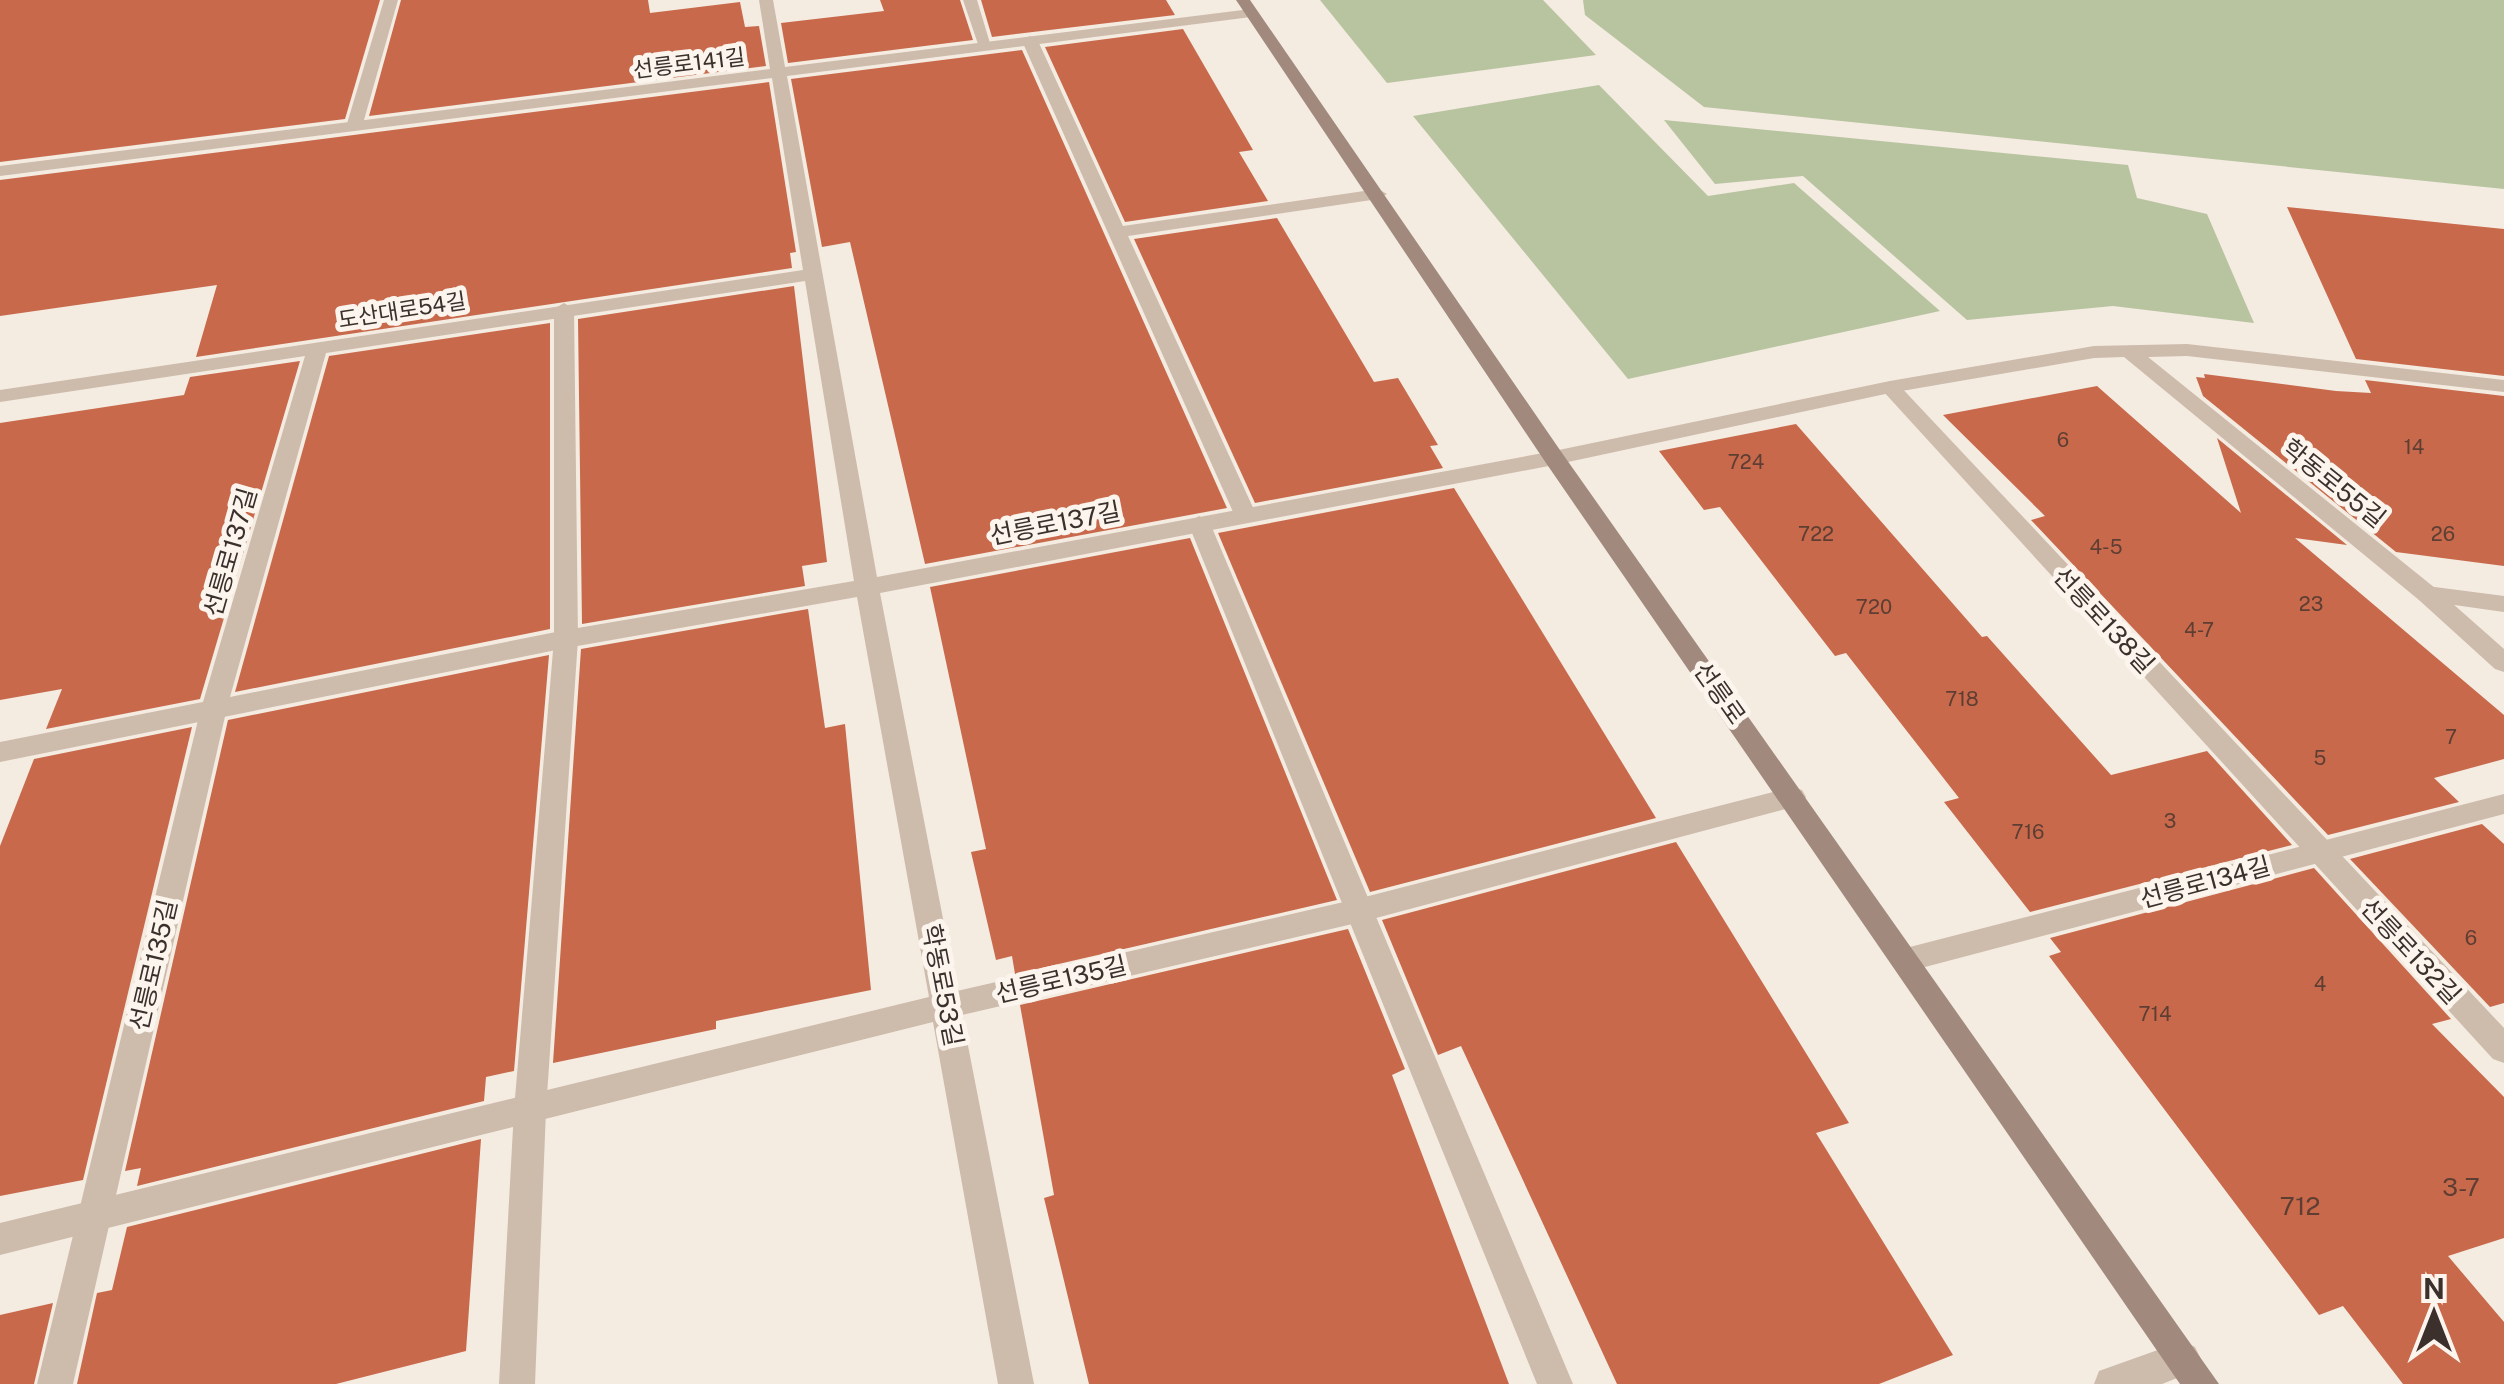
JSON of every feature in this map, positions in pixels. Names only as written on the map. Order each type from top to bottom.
[{"type":"main road","name":"선릉로","points":[[1247,6],[1554,458],[2192,1371]]},
{"type":"street","points":[[354,127],[391,0]]},
{"type":"street","points":[[766,0],[867,587]]},
{"type":"street","points":[[970,0],[987,47]]},
{"type":"street","name":"선릉로141길","points":[[0,170],[780,75],[1030,42],[1247,6]]},
{"type":"street","points":[[1030,42],[1120,232],[1245,514]]},
{"type":"street","points":[[1120,232],[1378,194]]},
{"type":"street","name":"도산대로54길","points":[[0,396],[811,274]]},
{"type":"street","points":[[517,1384],[530,1110],[566,639],[564,309]]},
{"type":"street","name":"선릉로137길","points":[[213,712],[317,348]]},
{"type":"street","points":[[1554,458],[1890,387],[2126,350],[2188,350],[2504,386]]},
{"type":"street","name":"학동로55길","points":[[2126,350],[2427,594],[2504,663]]},
{"type":"street","name":"선릉로138길","points":[[1890,387],[2318,852]]},
{"type":"street","name":"선릉로137길","points":[[0,752],[566,639],[867,587],[1554,458]]},
{"type":"street","points":[[1199,523],[1555,1384]]},
{"type":"street","name":"학동로53길","points":[[867,587],[1016,1384]]},
{"type":"street","points":[[2427,594],[2504,604]]},
{"type":"street","name":"선릉로135길","points":[[55,1384],[213,712]]},
{"type":"street","name":"선릉로135길","points":[[0,1239],[947,1006],[1361,910],[1793,797]]},
{"type":"street","name":"선릉로134길","points":[[1906,960],[2504,804]]},
{"type":"street","name":"선릉로132길","points":[[2318,852],[2504,1049]]},
{"type":"street","points":[[2112,1384],[2192,1371]]},
{"type":"green space","points":[[1320,0],[1543,0],[1596,55],[1387,83]]},
{"type":"green space","points":[[1583,0],[2504,0],[2504,189],[1704,107],[1585,15]]},
{"type":"green space","points":[[1599,85],[1708,196],[1794,183],[1940,311],[1628,379],[1413,116]]},
{"type":"green space","points":[[1664,120],[2128,165],[2137,198],[2207,214],[2254,323],[2113,306],[1967,320],[1803,176],[1715,184]]},
{"type":"building","points":[[0,0],[380,0],[345,119],[0,162]]},
{"type":"building","points":[[401,0],[648,0],[650,13],[740,2],[745,27],[759,26],[766,66],[369,116]]},
{"type":"building","points":[[880,0],[960,0],[973,40],[788,63],[781,23],[884,11]]},
{"type":"building","points":[[981,0],[1166,0],[1175,15],[992,37]]},
{"type":"building","points":[[1183,29],[1253,150],[1239,152],[1268,201],[1125,222],[1045,47]]},
{"type":"building","points":[[1022,50],[1227,508],[925,564],[850,242],[822,247],[791,79]]},
{"type":"building","points":[[769,82],[796,252],[790,253],[792,268],[196,357],[217,285],[0,316],[0,180]]},
{"type":"building","points":[[2287,207],[2504,229],[2504,376],[2356,359]]},
{"type":"building","points":[[1277,218],[1374,382],[1398,378],[1438,445],[1430,446],[1443,468],[1255,503],[1134,239]]},
{"type":"building","points":[[794,286],[827,562],[802,566],[805,586],[582,624],[578,319]]},
{"type":"building","points":[[550,323],[550,629],[235,692],[329,356]]},
{"type":"building","points":[[300,361],[200,699],[46,729],[62,689],[0,700],[0,423],[184,395],[190,377]]},
{"type":"building","points":[[2204,374],[2336,391],[2371,393],[2365,380],[2504,396],[2504,566],[2396,552],[2203,396],[2196,377],[2205,378]]},
{"type":"building","points":[[2097,386],[2241,513],[2217,438],[2347,545],[2295,538],[2504,715],[2504,759],[2434,778],[2459,802],[2328,835],[2031,520],[2045,516],[1943,415]]},
{"type":"building","points":[[1796,424],[1982,637],[1987,636],[2111,775],[2207,751],[2292,845],[2030,912],[1944,802],[1959,798],[1846,653],[1835,656],[1720,507],[1704,510],[1659,451]]},
{"type":"building","points":[[1454,488],[1656,818],[1370,892],[1218,533]]},
{"type":"building","points":[[1190,538],[1337,900],[1015,974],[1012,956],[996,960],[971,852],[986,849],[930,587]]},
{"type":"building","points":[[808,609],[825,728],[845,724],[871,990],[716,1021],[716,1029],[553,1063],[581,649]]},
{"type":"building","points":[[549,655],[514,1071],[486,1077],[484,1101],[137,1186],[141,1168],[125,1171],[228,720]]},
{"type":"building","points":[[192,727],[83,1180],[0,1196],[0,846],[34,759]]},
{"type":"building","points":[[2482,824],[2504,844],[2504,1003],[2490,1007],[2350,859]]},
{"type":"building","points":[[1676,842],[1849,1123],[1816,1133],[1953,1355],[1879,1384],[1617,1384],[1461,1046],[1438,1055],[1382,920]]},
{"type":"building","points":[[2314,868],[2451,1019],[2432,1024],[2504,1097],[2504,1238],[2448,1256],[2504,1322],[2504,1384],[2403,1384],[2343,1306],[2319,1315],[2049,956],[2061,952],[2050,938]]},
{"type":"building","points":[[1348,929],[1405,1069],[1392,1075],[1509,1384],[1089,1384],[1044,1198],[1054,1195],[1020,1005]]},
{"type":"building","points":[[481,1139],[466,1351],[336,1384],[77,1384],[97,1293],[112,1290],[127,1227]]},
{"type":"building","points":[[53,1303],[34,1384],[0,1384],[0,1315]]}]
